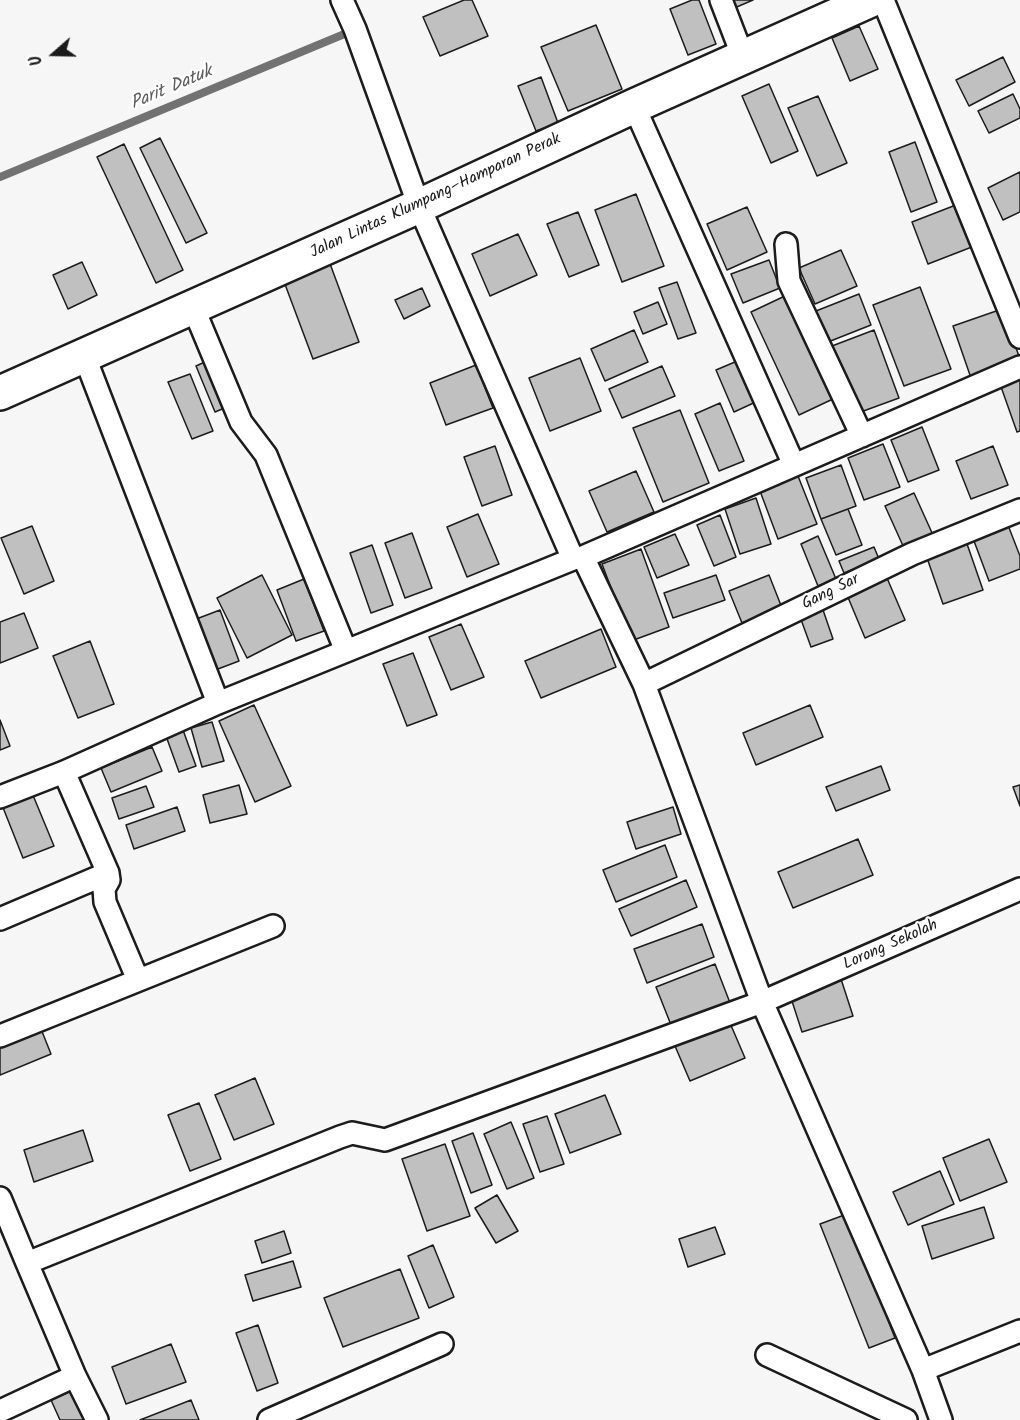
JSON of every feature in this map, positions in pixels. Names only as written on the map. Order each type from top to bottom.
[{"type":"main road","name":"Jalan Lintas Klumpang–Hamparan Perak","points":[[0,393],[419,206],[634,106],[871,0]]},
{"type":"street","points":[[342,0],[419,206],[578,558],[644,684],[762,1002],[923,1370],[941,1420]]},
{"type":"street","points":[[721,0],[743,57]]},
{"type":"street","points":[[883,0],[1020,337]]},
{"type":"street","points":[[634,106],[794,465]]},
{"type":"street","points":[[786,244],[789,281],[862,436]]},
{"type":"street","points":[[193,307],[241,422],[266,455],[346,651]]},
{"type":"street","points":[[84,355],[218,703]]},
{"type":"street","points":[[0,797],[64,772],[218,703],[578,558],[1020,367]]},
{"type":"street","name":"Gang Sar","points":[[644,684],[912,554],[1020,510]]},
{"type":"street","points":[[64,772],[108,873],[109,880],[104,889],[105,902],[138,980]]},
{"type":"street","points":[[0,919],[108,873]]},
{"type":"street","name":"Lorong Sekolah","points":[[27,1263],[340,1137],[352,1133],[385,1140],[762,1002],[1020,889]]},
{"type":"street","points":[[0,1036],[273,926]]},
{"type":"street","points":[[3,1211],[75,1376],[97,1420]]},
{"type":"street","points":[[923,1370],[1020,1331]]},
{"type":"street","points":[[269,1420],[442,1344]]},
{"type":"street","points":[[767,1355],[906,1420]]},
{"type":"street","points":[[0,1411],[75,1376]]},
{"type":"building","points":[[464,0],[472,0],[488,36],[440,56],[423,17]]},
{"type":"building","points":[[692,0],[699,0],[716,44],[688,55],[670,9]]},
{"type":"building","points":[[728,0],[753,0],[732,9]]},
{"type":"building","points":[[596,25],[622,89],[568,111],[541,47]]},
{"type":"building","points":[[859,26],[878,69],[850,81],[832,38]]},
{"type":"building","points":[[1003,57],[1015,82],[969,106],[956,80]]},
{"type":"building","points":[[541,77],[558,123],[536,131],[518,86]]},
{"type":"building","points":[[769,84],[798,151],[771,163],[742,96]]},
{"type":"building","points":[[1013,94],[1020,109],[1020,118],[989,133],[978,111]]},
{"type":"building","points":[[818,96],[847,163],[817,176],[788,108]]},
{"type":"building","points":[[160,138],[207,233],[186,243],[140,148]]},
{"type":"building","points":[[915,142],[937,202],[911,212],[889,152]]},
{"type":"building","points":[[124,144],[183,270],[156,283],[97,157]]},
{"type":"building","points":[[1020,172],[1020,212],[1003,220],[988,188]]},
{"type":"building","points":[[636,194],[664,266],[622,282],[595,210]]},
{"type":"building","points":[[961,203],[977,245],[928,264],[912,222]]},
{"type":"building","points":[[747,207],[767,252],[727,270],[707,224]]},
{"type":"building","points":[[578,212],[599,265],[569,277],[547,224]]},
{"type":"building","points":[[518,234],[537,275],[490,296],[472,254]]},
{"type":"building","points":[[841,250],[857,286],[815,304],[799,268]]},
{"type":"building","points":[[769,260],[780,288],[743,303],[731,274]]},
{"type":"building","points":[[329,261],[359,342],[313,359],[283,279]]},
{"type":"building","points":[[82,262],[97,295],[68,309],[53,275]]},
{"type":"building","points":[[677,282],[696,333],[678,339],[659,288]]},
{"type":"building","points":[[920,287],[951,369],[904,386],[873,305]]},
{"type":"building","points":[[422,288],[430,306],[404,319],[395,300]]},
{"type":"building","points":[[859,294],[871,325],[828,342],[816,311]]},
{"type":"building","points":[[787,295],[835,398],[799,415],[751,312]]},
{"type":"building","points":[[658,302],[667,324],[643,334],[634,312]]},
{"type":"building","points":[[1002,309],[1020,359],[971,378],[953,326]]},
{"type":"building","points":[[634,330],[648,362],[605,381],[591,349]]},
{"type":"building","points":[[874,330],[899,398],[858,413],[832,346]]},
{"type":"building","points":[[580,358],[601,411],[550,431],[529,378]]},
{"type":"building","points":[[742,359],[760,400],[734,412],[716,370]]},
{"type":"building","points":[[207,361],[227,407],[215,412],[196,366]]},
{"type":"building","points":[[476,365],[493,408],[446,425],[430,383]]},
{"type":"building","points":[[662,366],[675,396],[622,418],[609,389]]},
{"type":"building","points":[[190,374],[213,431],[192,439],[168,382]]},
{"type":"building","points":[[1020,377],[1020,431],[1017,432],[1000,384]]},
{"type":"building","points":[[720,403],[744,461],[719,471],[695,414]]},
{"type":"building","points":[[680,410],[709,483],[663,502],[633,428]]},
{"type":"building","points":[[922,427],[939,470],[908,482],[891,440]]},
{"type":"building","points":[[883,444],[900,487],[864,500],[848,458]]},
{"type":"building","points":[[495,446],[512,495],[482,506],[464,457]]},
{"type":"building","points":[[993,446],[1008,485],[971,499],[956,461]]},
{"type":"building","points":[[841,465],[856,506],[821,519],[806,478]]},
{"type":"building","points":[[636,471],[654,512],[607,532],[589,491]]},
{"type":"building","points":[[798,476],[817,524],[778,539],[760,491]]},
{"type":"building","points":[[914,493],[933,535],[904,548],[885,506]]},
{"type":"building","points":[[756,498],[771,544],[740,554],[725,509]]},
{"type":"building","points":[[848,509],[862,545],[836,555],[821,519]]},
{"type":"building","points":[[478,514],[499,564],[467,577],[447,527]]},
{"type":"building","points":[[720,515],[736,557],[714,566],[697,525]]},
{"type":"building","points":[[1006,520],[1020,556],[1020,569],[989,581],[971,533]]},
{"type":"building","points":[[32,526],[54,581],[24,594],[1,538]]},
{"type":"building","points":[[412,533],[432,588],[405,598],[385,543]]},
{"type":"building","points":[[675,534],[689,565],[657,578],[644,547]]},
{"type":"building","points":[[818,536],[836,579],[818,586],[801,544]]},
{"type":"building","points":[[966,541],[983,590],[943,604],[926,555]]},
{"type":"building","points":[[372,545],[393,605],[371,613],[350,553]]},
{"type":"building","points":[[874,547],[879,559],[844,573],[839,561]]},
{"type":"building","points":[[641,549],[669,627],[631,641],[602,564]]},
{"type":"building","points":[[262,575],[292,635],[247,658],[217,598]]},
{"type":"building","points":[[716,575],[725,600],[673,618],[664,593]]},
{"type":"building","points":[[769,575],[782,608],[742,623],[729,591]]},
{"type":"building","points":[[887,578],[905,620],[865,638],[847,595]]},
{"type":"building","points":[[304,579],[324,631],[296,641],[277,590]]},
{"type":"building","points":[[822,607],[833,639],[811,647],[799,614]]},
{"type":"building","points":[[220,610],[239,661],[210,672],[191,621]]},
{"type":"building","points":[[24,613],[38,648],[0,663],[0,622]]},
{"type":"building","points":[[461,624],[484,677],[451,690],[429,637]]},
{"type":"building","points":[[601,629],[616,667],[541,698],[525,661]]},
{"type":"building","points":[[90,641],[114,704],[78,718],[53,656]]},
{"type":"building","points":[[413,653],[437,715],[407,726],[383,664]]},
{"type":"building","points":[[254,705],[291,786],[255,802],[219,721]]},
{"type":"building","points":[[810,705],[823,737],[756,765],[743,733]]},
{"type":"building","points":[[0,720],[10,746],[0,750]]},
{"type":"building","points":[[212,722],[224,761],[202,767],[191,728]]},
{"type":"building","points":[[183,730],[196,766],[179,772],[166,736]]},
{"type":"building","points":[[152,747],[162,771],[111,792],[101,768]]},
{"type":"building","points":[[881,766],[890,790],[836,811],[826,787]]},
{"type":"building","points":[[239,785],[247,814],[210,823],[203,795]]},
{"type":"building","points":[[1020,785],[1020,806],[1013,787]]},
{"type":"building","points":[[146,786],[154,807],[119,819],[112,798]]},
{"type":"building","points":[[30,788],[54,846],[23,858],[0,800]]},
{"type":"building","points":[[177,807],[185,831],[134,849],[126,825]]},
{"type":"building","points":[[673,807],[681,834],[636,849],[627,822]]},
{"type":"building","points":[[858,839],[873,875],[793,908],[778,872]]},
{"type":"building","points":[[665,845],[677,877],[616,902],[603,870]]},
{"type":"building","points":[[686,880],[697,907],[631,936],[619,909]]},
{"type":"building","points":[[702,924],[714,957],[647,983],[634,949]]},
{"type":"building","points":[[715,964],[732,1008],[673,1030],[656,987]]},
{"type":"building","points":[[841,979],[853,1016],[802,1032],[790,995]]},
{"type":"building","points":[[730,1023],[745,1058],[690,1081],[675,1046]]},
{"type":"building","points":[[39,1024],[51,1054],[0,1075],[0,1039]]},
{"type":"building","points":[[255,1078],[274,1124],[234,1140],[215,1095]]},
{"type":"building","points":[[605,1095],[621,1134],[570,1153],[555,1114]]},
{"type":"building","points":[[199,1103],[221,1159],[190,1171],[168,1115]]},
{"type":"building","points":[[547,1116],[564,1164],[540,1172],[523,1124]]},
{"type":"building","points":[[511,1122],[534,1178],[507,1189],[484,1134]]},
{"type":"building","points":[[83,1130],[93,1161],[34,1182],[24,1150]]},
{"type":"building","points":[[473,1133],[492,1185],[471,1193],[452,1141]]},
{"type":"building","points":[[989,1139],[1007,1182],[960,1201],[943,1158]]},
{"type":"building","points":[[445,1144],[470,1216],[427,1231],[402,1159]]},
{"type":"building","points":[[940,1171],[954,1204],[908,1225],[893,1192]]},
{"type":"building","points":[[497,1195],[518,1231],[496,1243],[475,1208]]},
{"type":"building","points":[[984,1207],[994,1238],[932,1259],[922,1226]]},
{"type":"building","points":[[847,1214],[895,1338],[869,1348],[820,1224]]},
{"type":"building","points":[[715,1227],[725,1254],[688,1267],[679,1239]]},
{"type":"building","points":[[284,1231],[291,1253],[262,1263],[255,1241]]},
{"type":"building","points":[[433,1245],[454,1297],[429,1308],[408,1256]]},
{"type":"building","points":[[293,1261],[301,1287],[253,1301],[245,1275]]},
{"type":"building","points":[[400,1269],[419,1318],[343,1347],[324,1298]]},
{"type":"building","points":[[258,1325],[278,1383],[257,1391],[236,1333]]},
{"type":"building","points":[[171,1344],[186,1382],[126,1404],[112,1367]]},
{"type":"building","points":[[71,1391],[84,1420],[60,1420],[51,1400]]},
{"type":"building","points":[[191,1400],[199,1420],[140,1420]]},
{"type":"waterway","name":"Parit Datuk","points":[[0,177],[354,30]]}]
